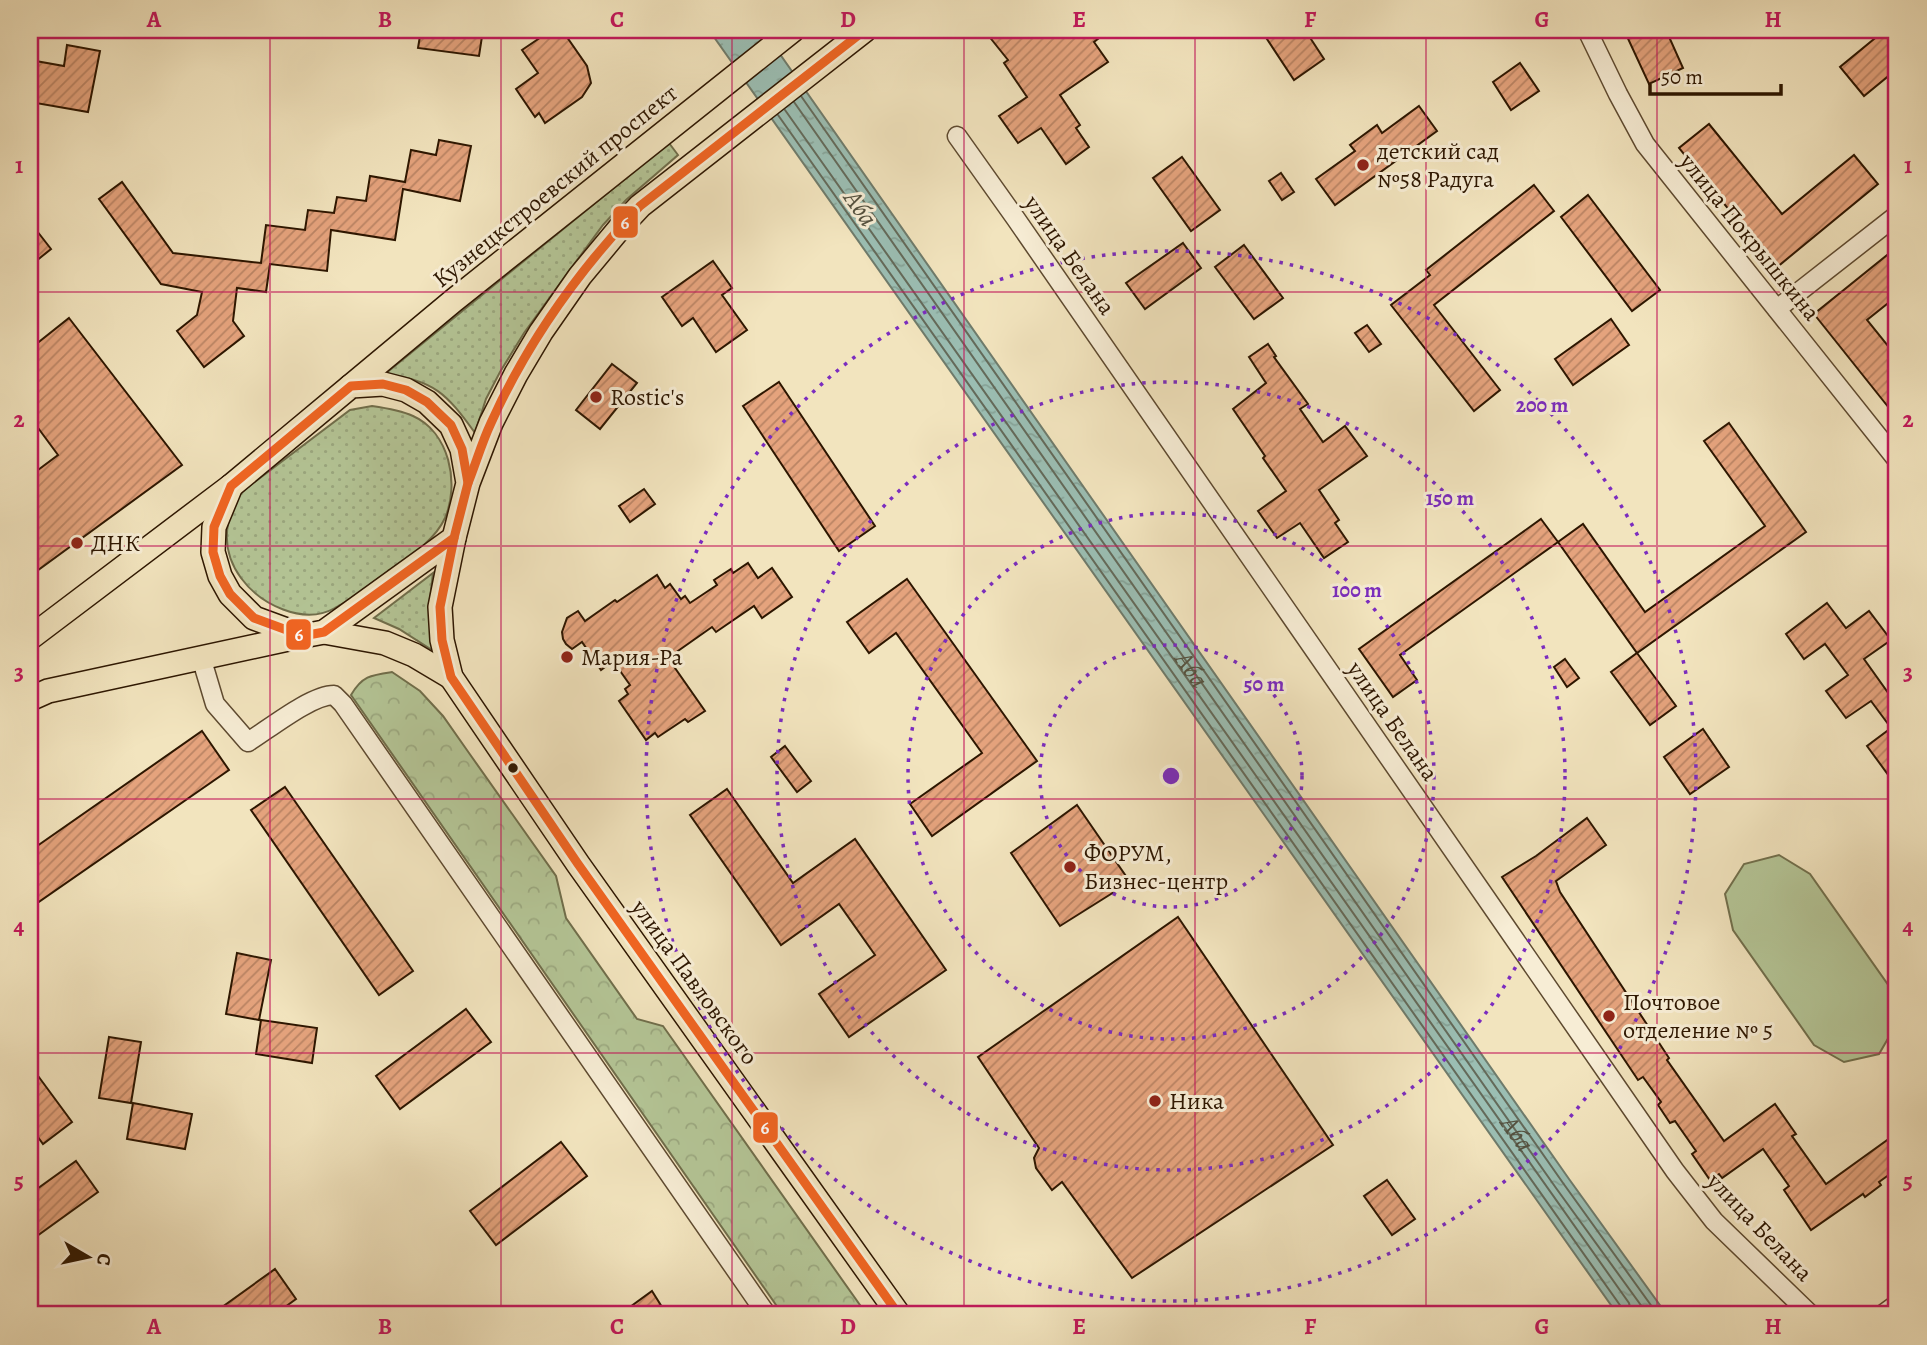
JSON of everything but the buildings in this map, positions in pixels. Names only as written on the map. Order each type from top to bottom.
[{"type":"main road","name":"Кузнецкстроевский проспект","points":[[351,386],[793,30]]},
{"type":"main road","points":[[30,699],[48,691],[314,634],[454,538],[468,483],[491,423],[541,332],[580,276],[640,206],[865,30]]},
{"type":"main road","points":[[30,638],[231,486],[351,386],[383,384],[406,390],[428,402],[451,425],[462,449],[468,483]]},
{"type":"main road","points":[[231,486],[214,527],[214,552],[220,576],[230,594],[254,618],[314,634]]},
{"type":"main road","name":"улица Павловского","points":[[454,538],[440,607],[442,640],[451,677],[578,864],[899,1315]]},
{"type":"main road","name":"улица Павловского","points":[[314,634],[385,643],[414,655],[451,677]]},
{"type":"street","name":"улица Покрышкина","points":[[1587,30],[1645,145],[1897,460]]},
{"type":"street","name":"улица Белана","points":[[957,136],[1675,1171],[1714,1221],[1811,1315]]},
{"type":"street","points":[[1777,309],[1897,215]]},
{"type":"street","points":[[201,657],[215,704],[248,743],[324,695],[334,695],[343,704],[767,1315]]},
{"type":"street","points":[[1882,1315],[1897,1304]]},
{"type":"green space","points":[[669,143],[678,155],[626,200],[603,225],[524,333],[486,399],[475,433],[456,408],[438,391],[416,380],[385,374]]},
{"type":"green space","points":[[372,406],[413,416],[435,434],[443,446],[451,475],[445,518],[420,548],[335,608],[309,615],[283,610],[249,587],[230,557],[228,525],[235,504],[240,493],[350,410]]},
{"type":"green space","points":[[433,573],[429,607],[432,650],[399,629],[374,618]]},
{"type":"green space","points":[[392,672],[420,691],[443,716],[556,876],[566,918],[637,1019],[663,1026],[867,1315],[783,1315],[351,695],[359,684],[368,678]]},
{"type":"green space","points":[[1779,855],[1810,874],[1891,989],[1897,1023],[1879,1054],[1844,1062],[1814,1045],[1733,930],[1725,894],[1744,864]]},
{"type":"water","name":"Аба","points":[[709,30],[763,30],[1667,1315],[1618,1315]]},
{"type":"transit line","name":"6","points":[[468,483],[488,430],[521,364],[556,308],[596,255],[640,206],[865,30]]},
{"type":"transit line","name":"6","points":[[383,384],[406,390],[427,402],[451,425],[462,449],[468,483],[454,538],[324,632],[303,636],[254,618],[230,594],[220,576],[213,552],[214,527],[231,486],[351,386],[383,384]]},
{"type":"transit line","name":"6","points":[[454,538],[440,607],[442,640],[451,677],[578,864],[899,1315]]},
{"type":"place","name":"детский сад №58 Радуга","points":[[1363,165]]},
{"type":"place","name":"Rostic's","points":[[596,397]]},
{"type":"place","name":"ДНК","points":[[77,543]]},
{"type":"place","name":"Мария-Ра","points":[[567,657]]},
{"type":"place","name":"ФОРУМ, Бизнес-центр","points":[[1070,867]]},
{"type":"place","name":"Почтовое отделение № 5","points":[[1609,1016]]},
{"type":"place","name":"Ника","points":[[1155,1101]]}]
